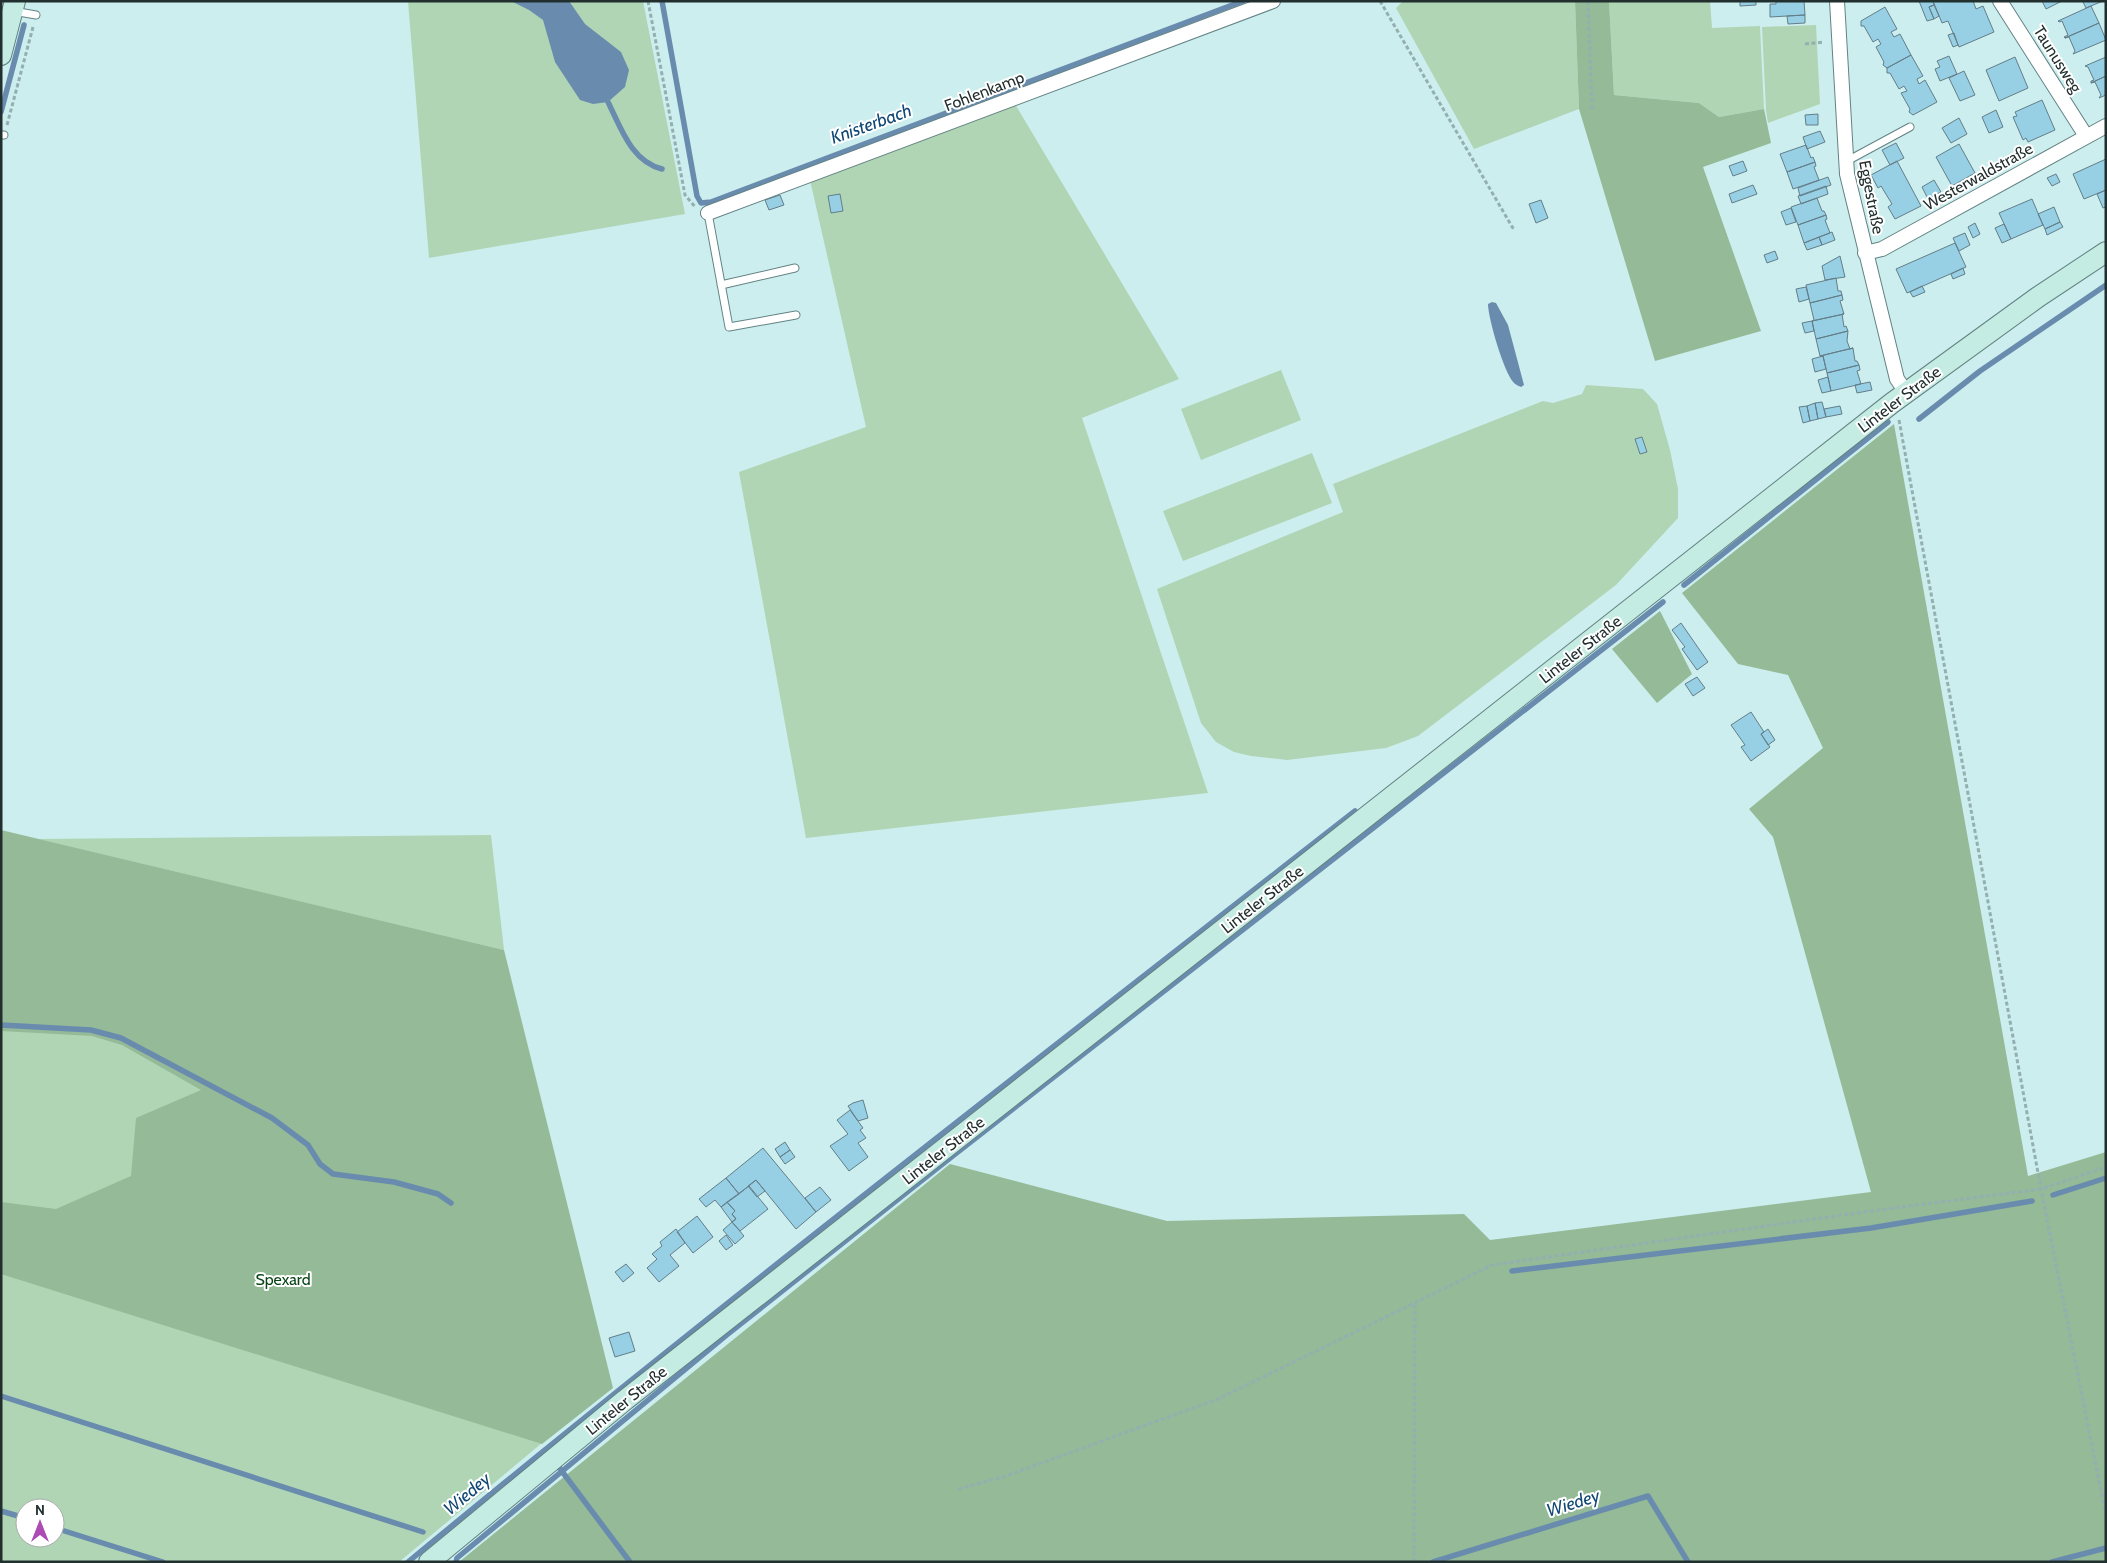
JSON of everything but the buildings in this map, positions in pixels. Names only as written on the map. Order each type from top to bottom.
[{"type":"street","name":"Fohlenkamp","points":[[708,213],[1273,1]]},
{"type":"street","name":"Eggestraße","points":[[1837,1],[1847,174],[1897,379],[1906,392]]},
{"type":"street","name":"Taunusweg","points":[[2000,1],[2086,136]]},
{"type":"street","points":[[1,54],[14,6]]},
{"type":"street","name":"Westerwaldstraße","points":[[1865,253],[1882,249],[2106,126]]},
{"type":"street","name":"Linteler Straße","points":[[429,1562],[625,1400],[1886,407],[2038,297],[2106,252]]},
{"type":"lane","points":[[14,6],[36,15]]},
{"type":"lane","points":[[1847,161],[1910,127]]},
{"type":"lane","points":[[708,213],[729,327],[796,315]]},
{"type":"lane","points":[[721,285],[795,268]]},
{"type":"path","points":[[648,1],[685,195],[693,207],[708,213]]},
{"type":"path","points":[[1380,1],[1514,230]]},
{"type":"path","points":[[1588,1],[1592,110]]},
{"type":"path","points":[[2,135],[36,15]]},
{"type":"path","points":[[1805,44],[1816,43]]},
{"type":"path","points":[[1886,407],[1899,420],[2041,1189],[2106,1516]]},
{"type":"path","points":[[958,1489],[1004,1477],[1218,1399],[1492,1265],[1871,1211],[2041,1189],[2106,1167]]},
{"type":"path","points":[[1414,1562],[1415,1302]]},
{"type":"green space","points":[[408,1],[643,1],[685,214],[429,258]]},
{"type":"green space","points":[[1403,1],[1575,1],[1579,109],[1474,149],[1396,8]]},
{"type":"green space","points":[[1575,1],[1609,1],[1614,95],[1699,103],[1719,117],[1764,109],[1771,143],[1703,167],[1761,331],[1655,361],[1579,109]]},
{"type":"green space","points":[[1609,1],[1710,1],[1712,28],[1760,26],[1764,109],[1719,117],[1699,103],[1614,95]]},
{"type":"green space","points":[[1816,25],[1820,104],[1768,123],[1762,27]]},
{"type":"green space","points":[[1015,104],[1179,379],[1082,418],[1208,793],[806,838],[739,472],[866,427],[810,180]]},
{"type":"green space","points":[[1281,370],[1301,420],[1201,460],[1181,409]]},
{"type":"green space","points":[[1586,385],[1643,389],[1657,404],[1670,450],[1678,489],[1678,518],[1616,585],[1418,736],[1386,748],[1287,760],[1234,752],[1216,742],[1201,723],[1157,589],[1343,512],[1333,484],[1543,401],[1553,403],[1582,394]]},
{"type":"green space","points":[[1894,424],[2028,1176],[2106,1152],[2106,1562],[459,1562],[950,1164],[1167,1221],[1464,1214],[1490,1240],[1871,1192],[1773,837],[1749,809],[1823,748],[1788,675],[1738,664],[1682,593]]},
{"type":"green space","points":[[1312,453],[1332,503],[1183,561],[1163,511]]},
{"type":"green space","points":[[1660,611],[1692,674],[1657,703],[1612,649]]},
{"type":"green space","name":"Spexard","points":[[1,830],[504,950],[613,1388],[542,1444],[1,1274],[1,1202],[56,1209],[131,1176],[136,1118],[201,1090],[122,1045],[92,1036],[1,1031]]},
{"type":"green space","points":[[491,835],[504,950],[38,839]]},
{"type":"green space","name":"Spexard","points":[[1,855],[607,1389],[399,1562],[1,1562]]},
{"type":"water","points":[[511,1],[569,1],[585,24],[621,52],[629,70],[625,87],[608,102],[593,104],[580,100],[555,62],[543,20]]},
{"type":"water","points":[[1496,303],[1508,325],[1524,385],[1521,387],[1515,384],[1510,377],[1501,357],[1489,311],[1488,304]]},
{"type":"waterway","name":"Knisterbach","points":[[662,1],[697,196],[701,203],[711,202],[1243,1]]},
{"type":"waterway","points":[[1,112],[24,25]]},
{"type":"waterway","points":[[608,102],[623,133],[635,151],[642,159],[662,169]]},
{"type":"waterway","points":[[1919,419],[1980,371],[2106,285]]},
{"type":"waterway","points":[[1684,585],[1888,422]]},
{"type":"waterway","points":[[456,1562],[457,1558],[728,1334],[950,1158],[1663,602]]},
{"type":"waterway","points":[[408,1562],[761,1277],[1355,811]]},
{"type":"waterway","points":[[1,1025],[91,1030],[121,1038],[272,1118],[308,1145],[320,1164],[333,1174],[394,1182],[438,1194],[451,1203]]},
{"type":"waterway","points":[[2053,1195],[2106,1178]]},
{"type":"waterway","points":[[1512,1271],[1871,1228],[2032,1201]]},
{"type":"waterway","points":[[1,1396],[423,1532]]},
{"type":"waterway","name":"Wiedey","points":[[558,1466],[630,1562]]},
{"type":"waterway","name":"Wiedey","points":[[1433,1562],[1648,1496],[1688,1562]]},
{"type":"waterway","points":[[1,1511],[15,1515]]},
{"type":"waterway","points":[[65,1531],[163,1562]]},
{"type":"waterway","points":[[2052,1562],[2106,1548]]}]
